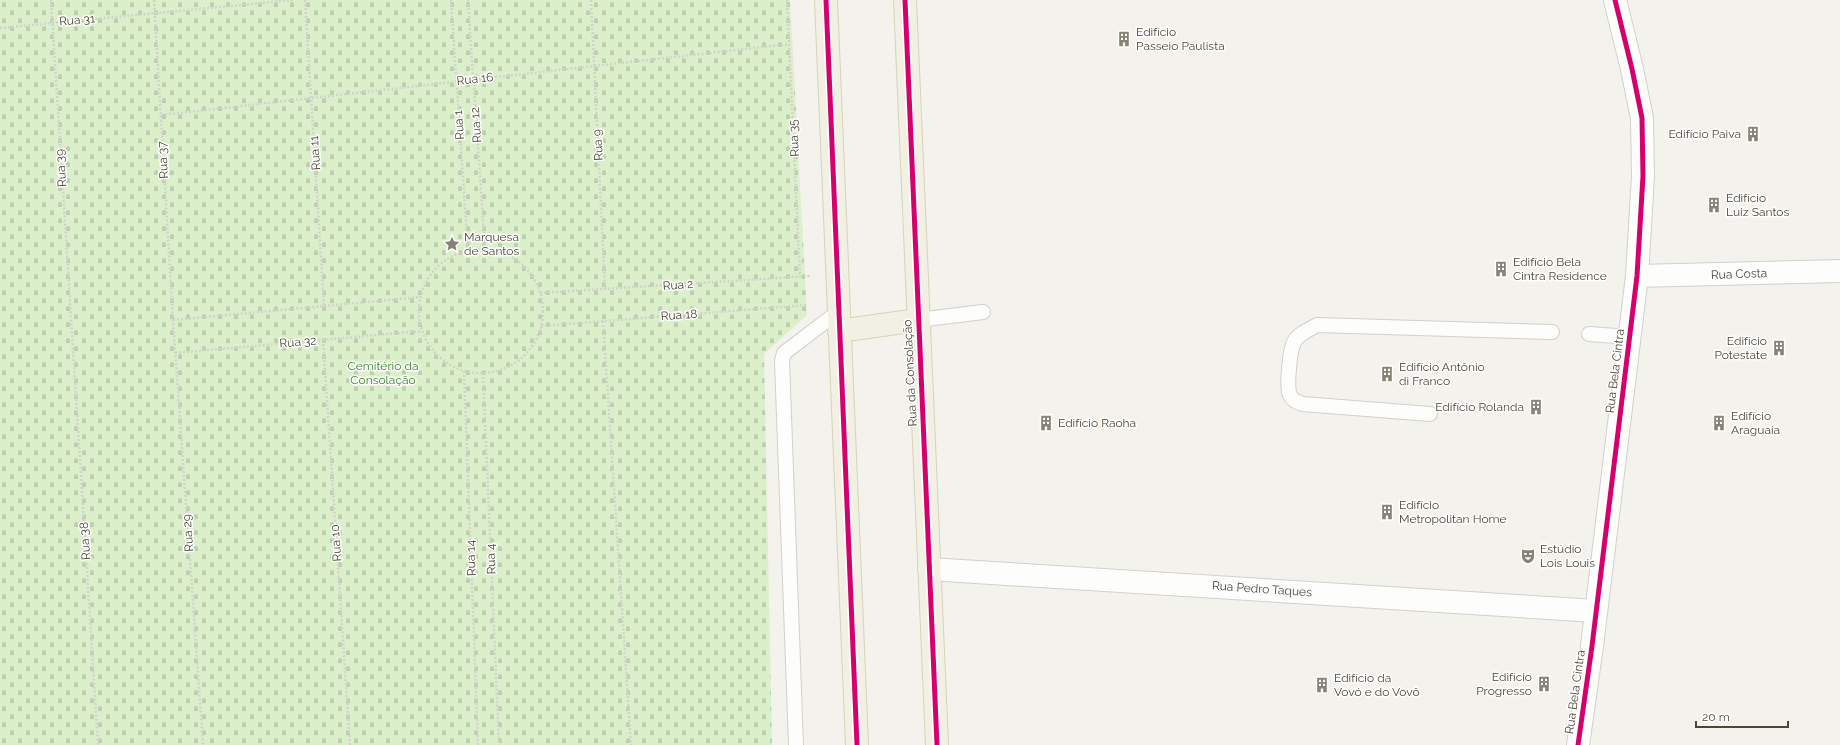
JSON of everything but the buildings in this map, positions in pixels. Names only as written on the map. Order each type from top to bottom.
[{"type":"main road","points":[[826,0],[857,745]]},
{"type":"main road","name":"Rua da Consolação","points":[[905,0],[937,745]]},
{"type":"main road","points":[[839,322],[918,320]]},
{"type":"street","name":"Rua Bela Cintra","points":[[1578,745],[1637,276],[1643,176],[1642,118],[1616,0]]},
{"type":"street","name":"Rua Costa","points":[[1637,276],[1840,271]]},
{"type":"street","name":"Rua Pedro Taques","points":[[929,569],[1596,610]]},
{"type":"lane","points":[[918,320],[983,312]]},
{"type":"lane","points":[[796,745],[782,357],[788,350],[839,322]]},
{"type":"lane","points":[[1430,414],[1303,404],[1294,401],[1289,394],[1289,365],[1294,341],[1304,332],[1317,325],[1552,332]]},
{"type":"lane","points":[[1589,334],[1630,336]]},
{"type":"path","points":[[485,249],[500,252],[519,263],[534,280],[540,294],[543,310],[541,326],[533,344],[520,359],[503,369],[483,373],[464,371],[446,363],[431,349],[422,331],[419,314],[421,297],[427,281],[437,267],[451,257],[468,251],[485,249]]},
{"type":"path","points":[[173,320],[421,297]]},
{"type":"path","points":[[603,321],[631,745]]},
{"type":"green space","name":"Cemitério da Consolação","points":[[0,0],[790,0],[807,315],[764,354],[772,745],[0,745]]},
{"type":"cycle path","points":[[826,0],[857,745]]},
{"type":"cycle path","points":[[905,0],[937,745]]},
{"type":"cycle path","points":[[1578,745],[1592,646],[1637,276],[1643,176],[1642,118],[1615,0]]},
{"type":"place","name":"Edifício Passeio Paulista","points":[[1124,39]]},
{"type":"place","name":"Edifício Paiva","points":[[1753,134]]},
{"type":"place","name":"Edifício Luiz Santos","points":[[1714,205]]},
{"type":"place","name":"Marquesa de Santos","points":[[452,244]]},
{"type":"place","name":"Edifício Bela Cintra Residence","points":[[1501,269]]},
{"type":"place","name":"Edifício Potestate","points":[[1779,348]]},
{"type":"place","name":"Edifício Antônio di Franco","points":[[1387,374]]},
{"type":"place","name":"Edifício Rolanda","points":[[1536,407]]},
{"type":"place","name":"Edifício Raoha","points":[[1046,423]]},
{"type":"place","name":"Edifício Araguaia","points":[[1719,423]]},
{"type":"place","name":"Edifício Metropolitan Home","points":[[1387,512]]},
{"type":"place","name":"Estúdio Lois Louis","points":[[1528,556]]},
{"type":"place","name":"Edifício Progresso","points":[[1544,684]]},
{"type":"place","name":"Edifício da Vovó e do Vovô","points":[[1322,685]]}]
